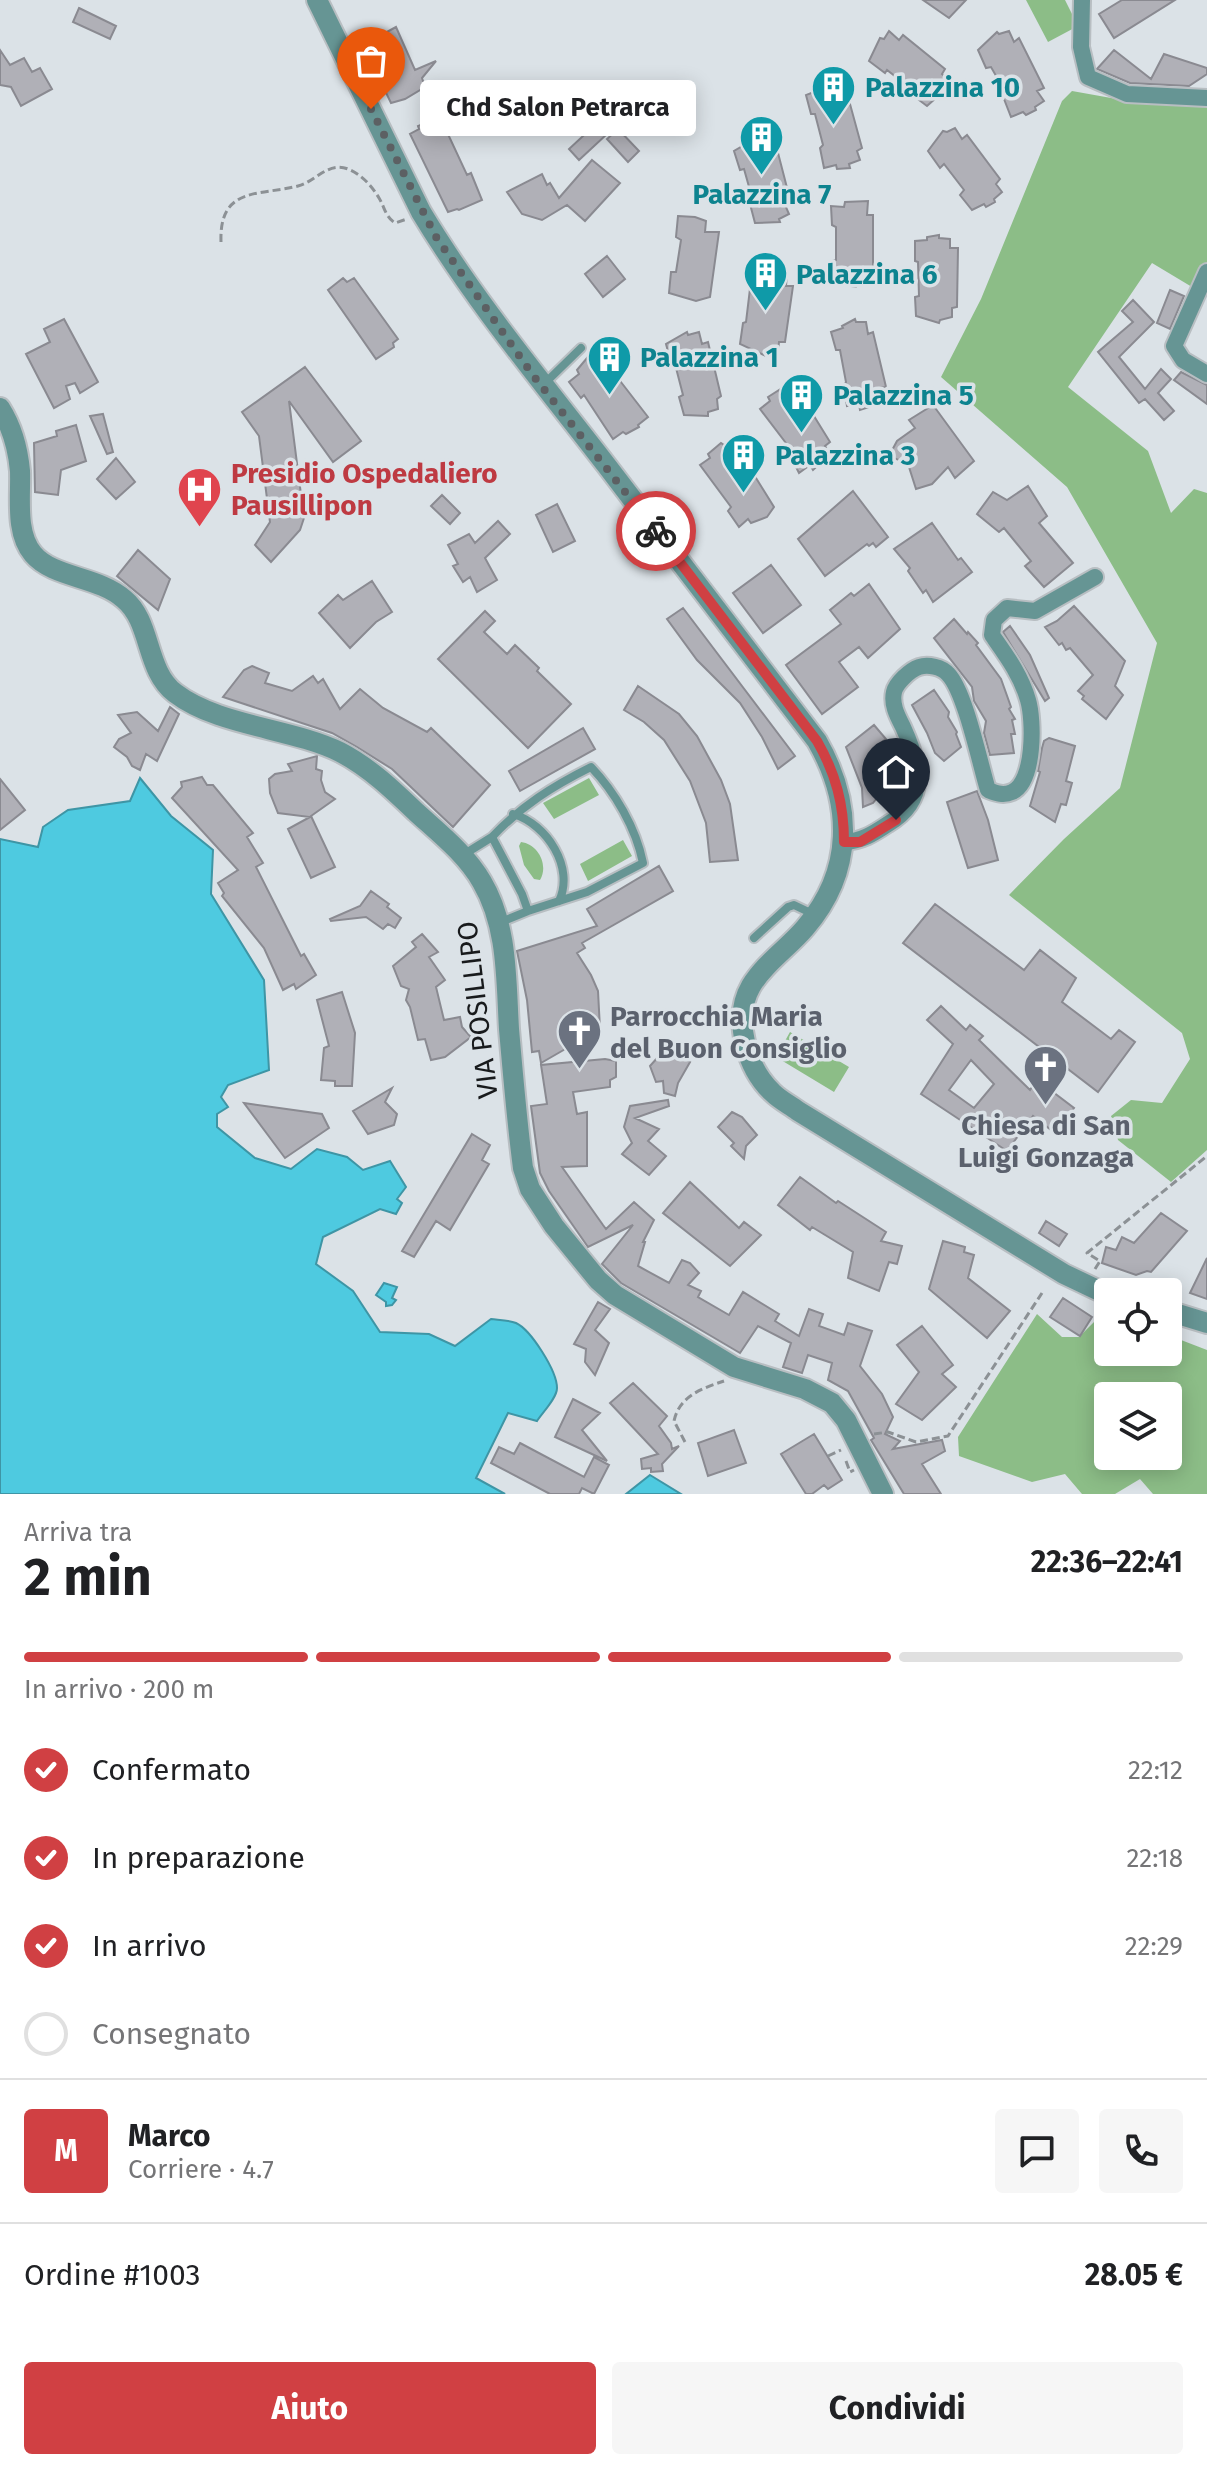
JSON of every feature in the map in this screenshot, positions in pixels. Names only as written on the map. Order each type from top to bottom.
[{"type":"street","points":[[317,0],[436,237],[542,386],[624,488],[817,741],[829,761],[838,786],[844,823],[840,863],[816,915],[767,965],[750,989],[745,1007],[745,1036],[751,1061],[759,1076],[773,1093],[798,1111],[1064,1274],[1094,1288]]},
{"type":"street","points":[[1082,0],[1081,47],[1088,77],[1127,94],[1207,98]]},
{"type":"street","points":[[1207,272],[1174,346],[1183,360],[1207,374]]},
{"type":"street","name":"VIA POSILLIPO","points":[[0,408],[15,439],[20,470],[21,520],[26,543],[43,563],[97,582],[127,601],[141,626],[161,679],[167,686],[186,701],[206,710],[321,744],[355,761],[390,787],[463,855],[481,880],[500,922],[523,1168],[530,1189],[554,1226],[598,1280],[615,1295],[734,1367],[805,1389],[832,1403],[846,1420],[883,1494]]},
{"type":"street","points":[[844,842],[860,842],[896,820],[917,792],[919,773],[910,742],[894,707],[894,692],[901,680],[919,667],[935,666],[948,674],[960,696],[988,790],[1001,794],[1015,791],[1025,778],[1032,738],[1029,701],[1014,666],[992,635],[994,620],[1007,608],[1035,611],[1095,577]]},
{"type":"street","points":[[1182,1315],[1207,1323]]},
{"type":"lane","points":[[542,386],[581,348]]},
{"type":"lane","points":[[463,855],[492,837],[513,814],[591,767],[603,780],[630,824],[643,863],[587,892],[500,922]]},
{"type":"lane","points":[[513,814],[536,824],[560,861],[566,879],[559,901]]},
{"type":"lane","points":[[492,837],[528,911]]},
{"type":"lane","points":[[754,938],[788,907],[794,905],[816,915]]},
{"type":"path","points":[[221,242],[220,224],[230,205],[243,197],[302,186],[329,169],[340,167],[359,175],[370,186],[380,199],[387,217],[395,223],[421,212]]},
{"type":"path","points":[[1095,1269],[1100,1261],[1087,1253],[1207,1156]]},
{"type":"path","points":[[865,1437],[888,1432],[916,1442],[948,1436],[1042,1293]]},
{"type":"path","points":[[685,1442],[674,1421],[677,1410],[701,1388],[726,1381]]},
{"type":"path","points":[[828,1456],[841,1449],[850,1472]]},
{"type":"green space","points":[[1026,0],[1065,0],[1078,26],[1048,42]]},
{"type":"green space","points":[[1072,91],[1128,101],[1207,105],[1207,262],[1192,287],[1152,263],[1068,387],[1148,451],[1171,513],[1194,489],[1207,493],[1207,1150],[1171,1182],[1118,1140],[1111,1116],[1131,1100],[1162,1103],[1190,1059],[1182,1033],[1009,895],[1120,788],[1157,643],[1067,487],[941,377],[981,299],[1062,101]]},
{"type":"green space","points":[[589,778],[599,795],[554,819],[543,803]]},
{"type":"green space","points":[[623,840],[632,856],[588,881],[580,864]]},
{"type":"green space","points":[[521,842],[532,847],[540,856],[543,868],[540,880],[534,879],[524,865],[519,846]]},
{"type":"green space","points":[[790,1032],[849,1067],[834,1092],[776,1057]]},
{"type":"green space","points":[[1037,1314],[1062,1337],[1079,1337],[1094,1322],[1094,1366],[1182,1366],[1182,1340],[1207,1350],[1207,1494],[1153,1494],[1140,1479],[1115,1494],[1082,1494],[1065,1474],[1032,1482],[959,1456],[958,1437]]},
{"type":"water","points":[[140,778],[171,816],[213,850],[211,894],[264,980],[269,1070],[228,1085],[221,1097],[228,1107],[217,1114],[217,1127],[255,1158],[291,1169],[317,1149],[347,1157],[363,1170],[390,1161],[406,1187],[397,1199],[402,1203],[396,1214],[380,1209],[323,1237],[316,1264],[353,1291],[380,1332],[429,1334],[455,1346],[491,1319],[507,1321],[516,1323],[529,1334],[548,1362],[557,1388],[552,1400],[537,1421],[508,1413],[476,1478],[505,1494],[0,1494],[0,839],[38,847],[43,827],[68,810],[130,801]]},
{"type":"water","points":[[384,1283],[397,1287],[392,1298],[396,1300],[392,1305],[386,1306],[386,1302],[376,1295]]},
{"type":"water","points":[[650,1475],[681,1494],[626,1494]]},
{"type":"building","points":[[923,0],[966,0],[949,18]]},
{"type":"building","points":[[1122,0],[1175,0],[1114,38],[1099,14]]},
{"type":"building","points":[[79,8],[116,26],[110,39],[73,22]]},
{"type":"building","points":[[396,27],[415,70],[436,61],[422,78],[425,87],[391,103],[363,45]]},
{"type":"building","points":[[889,31],[899,40],[903,35],[945,69],[942,74],[950,81],[944,91],[946,93],[939,99],[927,106],[911,94],[914,91],[887,70],[885,73],[869,61],[880,38],[884,39]]},
{"type":"building","points":[[1009,31],[1014,42],[1019,38],[1044,88],[1037,91],[1044,101],[1035,107],[1036,110],[1011,117],[1004,99],[1007,95],[991,67],[986,68],[978,50],[997,32]]},
{"type":"building","points":[[0,50],[10,65],[24,58],[32,72],[40,68],[52,89],[21,106],[11,87],[0,85]]},
{"type":"building","points":[[1114,50],[1151,79],[1164,54],[1207,68],[1207,74],[1189,86],[1130,83],[1097,69]]},
{"type":"building","name":"Palazzina 10","points":[[827,82],[829,86],[839,84],[842,95],[847,93],[862,148],[857,151],[860,160],[849,164],[850,168],[837,169],[836,165],[824,168],[820,148],[823,145],[815,114],[811,114],[806,95]]},
{"type":"building","points":[[440,117],[482,200],[448,212],[410,134],[419,129],[418,126]]},
{"type":"building","points":[[596,124],[606,135],[579,160],[569,149]]},
{"type":"building","points":[[955,128],[962,139],[967,135],[1000,179],[996,184],[1002,192],[994,199],[995,202],[986,207],[984,204],[972,210],[960,195],[964,190],[944,164],[940,168],[928,151],[943,131]]},
{"type":"building","points":[[618,129],[639,151],[628,162],[607,139]]},
{"type":"building","name":"Palazzina 7","points":[[758,137],[760,140],[768,137],[772,151],[777,149],[791,204],[785,205],[789,214],[779,219],[780,222],[755,223],[750,204],[753,201],[744,169],[740,170],[734,151]]},
{"type":"building","points":[[592,160],[620,183],[585,221],[567,205],[542,220],[522,214],[507,192],[542,174],[559,198]]},
{"type":"building","points":[[868,201],[867,215],[873,215],[873,270],[868,271],[869,282],[856,287],[845,285],[846,281],[832,279],[832,261],[836,260],[836,227],[832,225],[831,206],[844,207],[845,202]]},
{"type":"building","points":[[678,216],[706,221],[705,232],[719,232],[710,297],[696,301],[669,293],[671,272],[676,272],[681,240],[676,237]]},
{"type":"building","points":[[939,235],[939,238],[950,239],[950,248],[958,248],[957,307],[952,308],[952,317],[939,323],[916,316],[915,297],[919,296],[915,241]]},
{"type":"building","points":[[607,256],[625,279],[603,297],[585,274]]},
{"type":"building","name":"Palazzina 6","points":[[767,268],[787,274],[786,286],[793,286],[785,342],[779,342],[778,352],[767,352],[766,356],[740,344],[752,272],[766,272]]},
{"type":"building","points":[[343,278],[347,282],[354,278],[398,339],[393,343],[394,347],[376,359],[328,290]]},
{"type":"building","points":[[1170,290],[1184,296],[1170,329],[1157,323]]},
{"type":"building","points":[[1133,300],[1154,322],[1119,357],[1145,389],[1161,369],[1171,379],[1158,393],[1174,411],[1164,420],[1145,399],[1139,403],[1098,352],[1133,322],[1122,311]]},
{"type":"building","points":[[64,319],[98,382],[80,393],[75,383],[66,386],[70,399],[54,408],[26,354],[50,342],[44,329]]},
{"type":"building","points":[[855,319],[856,322],[866,322],[868,334],[873,332],[886,387],[880,388],[882,398],[860,410],[859,404],[847,406],[840,350],[836,350],[831,332]]},
{"type":"building","points":[[687,332],[688,335],[699,332],[702,344],[708,342],[721,396],[717,399],[718,409],[708,412],[708,416],[684,415],[679,397],[683,395],[666,344]]},
{"type":"building","name":"Palazzina 1","points":[[600,355],[648,417],[639,427],[613,439],[584,395],[581,398],[569,382],[579,374],[577,370],[587,358]]},
{"type":"building","points":[[305,367],[361,441],[333,462],[289,401],[304,518],[300,530],[271,562],[255,545],[270,522],[259,436],[242,412]]},
{"type":"building","points":[[1181,372],[1207,385],[1207,404],[1174,380]]},
{"type":"building","name":"Palazzina 5","points":[[787,385],[795,398],[801,395],[830,442],[825,446],[830,454],[813,470],[810,465],[799,473],[789,453],[792,451],[760,409],[770,401],[768,397]]},
{"type":"building","points":[[933,405],[974,461],[955,478],[948,467],[932,484],[916,489],[908,464],[889,456],[897,441],[915,428],[909,420]]},
{"type":"building","points":[[103,414],[113,452],[107,454],[90,416]]},
{"type":"building","points":[[76,425],[86,461],[61,470],[58,495],[35,492],[34,443],[57,436],[56,431]]},
{"type":"building","name":"Palazzina 3","points":[[733,441],[774,507],[767,517],[751,523],[748,519],[739,527],[728,511],[731,507],[700,465],[710,458],[708,454],[721,443],[724,445]]},
{"type":"building","points":[[116,458],[135,482],[116,499],[97,479]]},
{"type":"building","points":[[1028,486],[1047,516],[1039,523],[1073,563],[1044,587],[1025,566],[1031,561],[1004,528],[999,532],[977,514],[993,492],[1007,500]]},
{"type":"building","points":[[853,491],[888,537],[876,547],[873,543],[867,544],[825,576],[798,539]]},
{"type":"building","points":[[442,495],[460,513],[450,524],[431,506]]},
{"type":"building","points":[[557,504],[575,541],[553,552],[536,515]]},
{"type":"building","points":[[498,521],[510,534],[485,558],[497,580],[477,592],[470,577],[463,582],[453,566],[458,564],[448,545],[469,534],[475,543]]},
{"type":"building","points":[[932,523],[958,560],[961,558],[972,572],[933,602],[926,590],[923,593],[908,571],[910,568],[894,549]]},
{"type":"building","points":[[138,550],[170,579],[158,610],[117,576]]},
{"type":"building","points":[[771,565],[801,605],[763,633],[733,593]]},
{"type":"building","points":[[372,581],[392,612],[376,622],[350,648],[319,613],[338,595],[343,600]]},
{"type":"building","points":[[869,584],[900,629],[868,658],[859,647],[839,662],[858,687],[822,714],[786,665],[841,624],[830,610],[851,593],[854,596]]},
{"type":"building","points":[[1074,606],[1125,661],[1115,686],[1123,695],[1106,719],[1082,699],[1084,696],[1078,691],[1093,675],[1070,648],[1066,650],[1062,643],[1059,645],[1045,627]]},
{"type":"building","points":[[683,608],[795,756],[778,769],[740,703],[697,660],[667,619]]},
{"type":"building","points":[[485,611],[495,621],[484,632],[507,654],[515,645],[571,704],[528,748],[438,659]]},
{"type":"building","points":[[954,619],[978,643],[976,645],[1001,679],[1015,719],[1012,720],[1015,734],[1011,734],[1014,753],[990,755],[984,733],[986,721],[974,701],[972,687],[934,638]]},
{"type":"building","points":[[1010,626],[1030,655],[1049,698],[1045,701],[1003,632]]},
{"type":"building","points":[[252,666],[269,673],[265,683],[292,691],[313,676],[318,683],[323,679],[340,709],[360,689],[383,708],[427,732],[431,728],[490,785],[453,827],[392,769],[357,747],[332,733],[223,697],[244,670]]},
{"type":"building","points":[[638,686],[679,714],[697,736],[730,804],[738,860],[710,862],[706,823],[690,781],[664,740],[624,710]]},
{"type":"building","points":[[934,690],[949,712],[948,717],[961,747],[944,761],[935,753],[912,705]]},
{"type":"building","points":[[170,707],[179,714],[157,761],[146,754],[140,770],[132,766],[127,757],[114,747],[119,739],[131,733],[118,715],[137,712],[158,731]]},
{"type":"building","points":[[874,725],[886,739],[877,745],[888,766],[893,764],[899,776],[892,779],[873,803],[863,807],[862,788],[846,747]]},
{"type":"building","points":[[583,728],[595,749],[520,791],[509,771]]},
{"type":"building","points":[[1049,738],[1075,746],[1066,781],[1072,783],[1066,805],[1061,804],[1055,822],[1030,806],[1040,772],[1042,748]]},
{"type":"building","points":[[317,756],[316,769],[322,771],[325,792],[335,799],[311,816],[335,867],[311,878],[288,829],[310,817],[278,813],[270,793],[269,779],[275,774],[292,771],[288,764]]},
{"type":"building","points":[[202,777],[207,785],[213,785],[253,833],[247,837],[263,863],[256,867],[301,956],[304,954],[316,975],[296,989],[294,984],[283,990],[264,948],[222,896],[224,893],[218,883],[238,870],[172,798],[182,787],[181,782]]},
{"type":"building","points":[[0,779],[25,810],[0,830]]},
{"type":"building","points":[[977,791],[998,860],[968,868],[947,802]]},
{"type":"building","points":[[659,866],[673,891],[582,943],[585,948],[577,953],[598,991],[600,1029],[541,1063],[539,1051],[532,1052],[527,1000],[517,951],[597,926],[587,909]]},
{"type":"building","points":[[371,891],[401,918],[395,928],[388,924],[383,929],[366,917],[331,921],[360,906]]},
{"type":"building","points":[[935,904],[1024,970],[1040,950],[1076,978],[1062,1002],[1111,1039],[1119,1030],[1135,1042],[1098,1092],[903,943]]},
{"type":"building","points":[[422,934],[438,952],[429,957],[445,980],[436,987],[444,1020],[460,1017],[462,1027],[471,1037],[445,1057],[431,1060],[425,1039],[418,1040],[406,1000],[409,989],[401,986],[393,966],[416,947],[412,942]]},
{"type":"building","points":[[342,992],[355,1033],[352,1086],[335,1086],[335,1081],[321,1080],[324,1048],[329,1046],[317,1000]]},
{"type":"building","points":[[941,1006],[966,1030],[970,1025],[983,1036],[979,1040],[1030,1090],[1037,1080],[1074,1108],[1055,1133],[1033,1116],[1007,1151],[921,1094],[953,1044],[927,1020]],"holes":[[[971,1060],[994,1084],[974,1108],[949,1090]]]},
{"type":"building","points":[[666,1048],[690,1062],[678,1083],[675,1096],[664,1093],[663,1081],[656,1082],[650,1066]]},
{"type":"building","points":[[605,1059],[616,1061],[616,1077],[610,1080],[610,1087],[573,1092],[577,1114],[587,1112],[587,1166],[562,1167],[606,1229],[634,1202],[654,1220],[643,1242],[638,1266],[669,1283],[682,1260],[690,1263],[699,1273],[688,1285],[701,1291],[698,1297],[729,1315],[743,1292],[779,1314],[775,1321],[799,1336],[809,1309],[823,1314],[819,1326],[844,1335],[848,1323],[872,1331],[860,1366],[882,1394],[893,1417],[885,1434],[900,1441],[893,1449],[942,1440],[945,1451],[922,1464],[941,1494],[904,1494],[871,1440],[874,1438],[848,1391],[828,1380],[832,1363],[808,1355],[802,1373],[783,1367],[791,1343],[758,1326],[740,1353],[621,1283],[602,1264],[633,1225],[588,1247],[540,1173],[531,1106],[547,1104],[541,1065]]},
{"type":"building","points":[[392,1088],[385,1102],[397,1114],[394,1125],[368,1134],[353,1111]]},
{"type":"building","points":[[668,1100],[669,1106],[635,1118],[659,1129],[648,1141],[666,1156],[649,1175],[622,1154],[632,1143],[624,1127],[630,1106]]},
{"type":"building","points":[[244,1103],[322,1114],[329,1128],[285,1158]]},
{"type":"building","points":[[732,1112],[742,1117],[757,1135],[746,1146],[744,1159],[718,1127]]},
{"type":"building","points":[[472,1134],[490,1145],[482,1160],[489,1164],[450,1230],[436,1221],[414,1257],[402,1251]]},
{"type":"building","points":[[800,1177],[836,1203],[838,1201],[886,1232],[881,1241],[902,1246],[897,1264],[889,1262],[879,1291],[848,1278],[853,1252],[812,1227],[810,1230],[778,1205]]},
{"type":"building","points":[[690,1182],[739,1228],[744,1222],[761,1235],[730,1266],[663,1213]]},
{"type":"building","points":[[1161,1213],[1187,1231],[1151,1272],[1136,1275],[1102,1263],[1106,1247],[1116,1250],[1122,1237],[1134,1243]]},
{"type":"building","points":[[1046,1221],[1067,1234],[1059,1246],[1039,1233]]},
{"type":"building","points":[[943,1241],[965,1247],[964,1252],[974,1255],[968,1278],[1010,1311],[987,1338],[929,1289]]},
{"type":"building","points":[[1207,1258],[1207,1299],[1190,1293]]},
{"type":"building","points":[[1063,1298],[1092,1317],[1080,1336],[1050,1317]]},
{"type":"building","points":[[598,1302],[610,1309],[595,1330],[609,1343],[595,1375],[585,1362],[586,1349],[574,1344]]},
{"type":"building","points":[[922,1326],[953,1365],[942,1374],[956,1387],[922,1420],[896,1404],[919,1372],[897,1345]]},
{"type":"building","points":[[633,1383],[667,1416],[659,1426],[672,1449],[679,1446],[662,1464],[663,1471],[642,1469],[641,1459],[658,1454],[610,1403]]},
{"type":"building","points":[[573,1399],[600,1413],[582,1430],[607,1461],[555,1437]]},
{"type":"building","points":[[734,1430],[746,1463],[708,1476],[698,1443]]},
{"type":"building","points":[[814,1434],[842,1480],[828,1489],[824,1485],[812,1494],[806,1494],[781,1454]]},
{"type":"building","points":[[520,1443],[584,1477],[594,1457],[609,1465],[594,1494],[582,1488],[579,1494],[550,1494],[491,1463],[499,1447],[514,1454]]},
{"type":"way so far","points":[[371,109],[436,237],[532,374],[656,531]]},
{"type":"place","name":"Chd Salon Petrarca","points":[[371,109]]},
{"type":"place","name":"Palazzina 10","points":[[834,126]]},
{"type":"place","name":"Palazzina 7","points":[[762,176]]},
{"type":"place","name":"Palazzina 6","points":[[765,313]]},
{"type":"place","name":"Palazzina 1","points":[[609,396]]},
{"type":"place","name":"Palazzina 5","points":[[802,434]]},
{"type":"place","name":"Palazzina 3","points":[[744,494]]},
{"type":"place","name":"Presidio Ospedaliero Pausillipon","points":[[200,528]]},
{"type":"place","name":"Parrocchia Maria del Buon Consiglio","points":[[579,1071]]},
{"type":"place","name":"Chiesa di San Luigi Gonzaga","points":[[1046,1107]]},
{"type":"route","points":[[656,531],[817,741],[829,761],[838,786],[844,842],[860,842],[896,820]]}]
